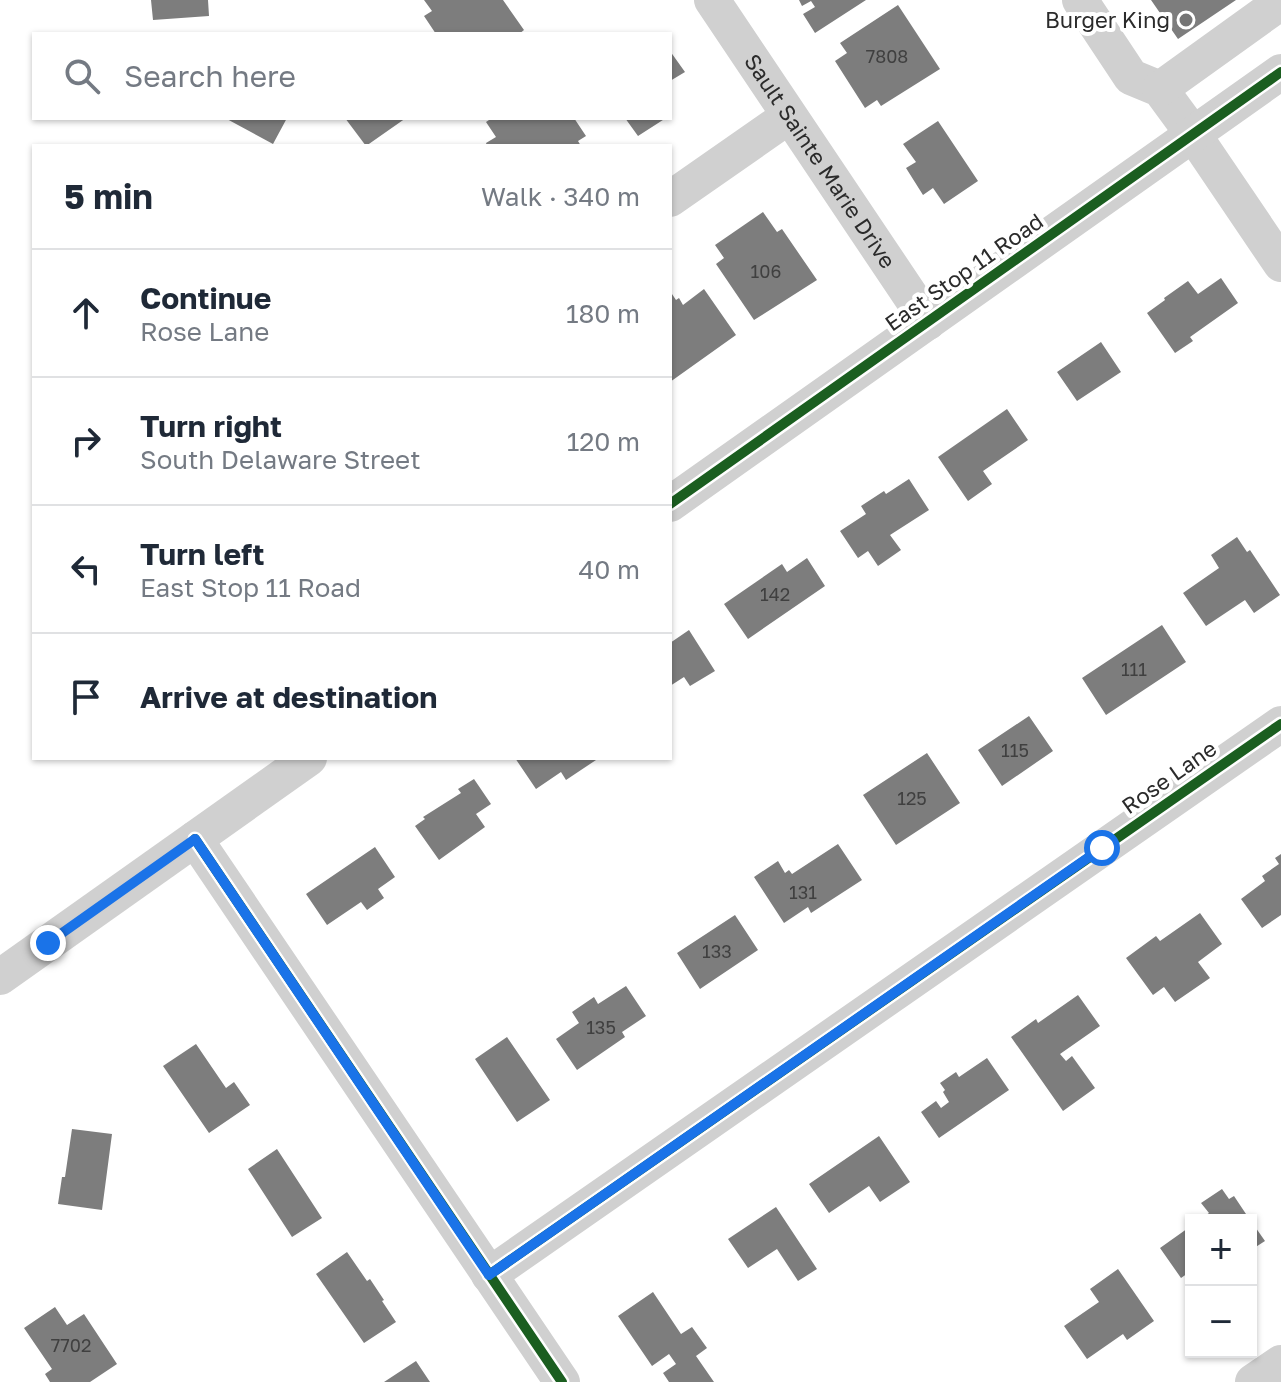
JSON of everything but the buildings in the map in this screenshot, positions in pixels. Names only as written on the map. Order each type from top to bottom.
[{"type":"street","name":"Sault Sainte Marie Drive","points":[[712,0],[928,322]]},
{"type":"street","points":[[1080,0],[1131,77],[1160,89],[1281,264]]},
{"type":"street","points":[[1160,89],[1281,2]]},
{"type":"street","name":"East Stop 11 Road","points":[[672,503],[1281,72]]},
{"type":"street","points":[[672,198],[789,116]]},
{"type":"street","name":"Rose Lane","points":[[489,1275],[1281,724]]},
{"type":"street","points":[[0,977],[306,760]]},
{"type":"street","points":[[195,839],[562,1382]]},
{"type":"street","points":[[1253,1382],[1281,1363]]},
{"type":"cycle path","points":[[672,503],[1281,72]]},
{"type":"cycle path","points":[[489,1275],[1281,724]]},
{"type":"cycle path","points":[[195,839],[562,1382]]},
{"type":"place","name":"Burger King","points":[[1186,20]]},
{"type":"route","points":[[48,943],[195,839],[489,1275],[1102,848]]}]
